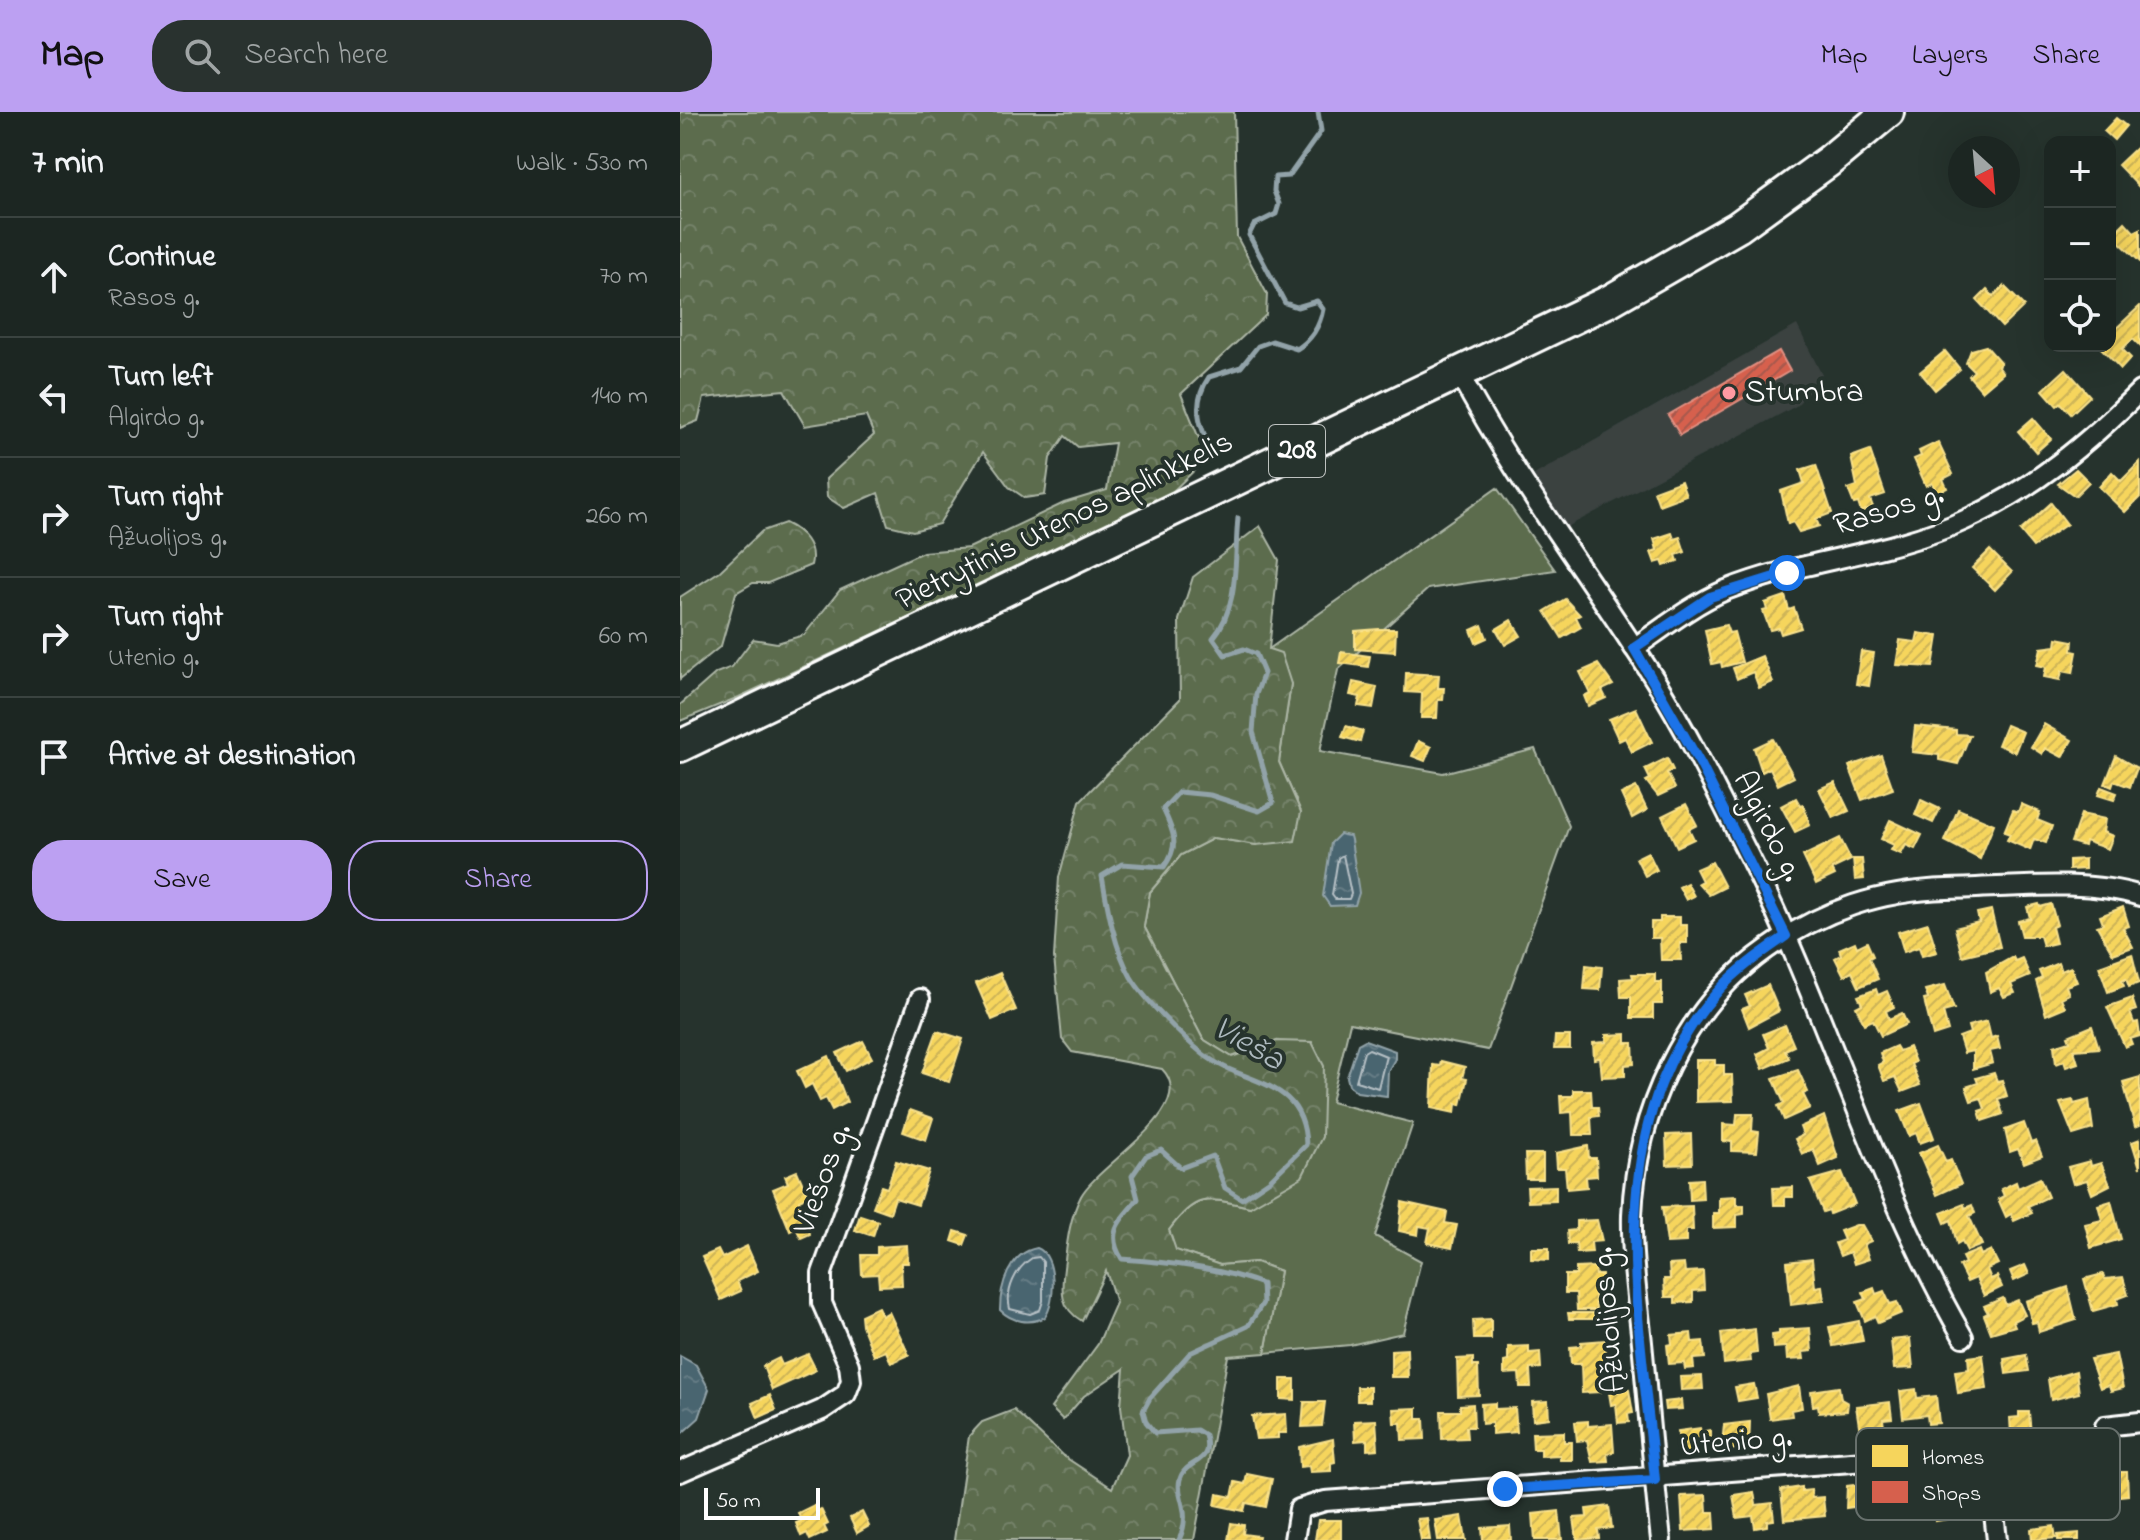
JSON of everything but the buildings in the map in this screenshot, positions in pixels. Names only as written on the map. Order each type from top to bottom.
[{"type":"highway","name":"Pietrytinis Utenos aplinkkelis","points":[[680,746],[1609,301],[1738,227],[1829,161],[1888,112]]},
{"type":"street","name":"Algirdo g.","points":[[1459,373],[1501,445],[1634,648],[1701,765],[1786,936],[1899,1209],[1926,1269],[1963,1337]]},
{"type":"street","name":"Rasos g.","points":[[1634,648],[1693,608],[1729,589],[1963,521],[2049,472],[2103,428],[2140,391]]},
{"type":"street","name":"Ąžuolijos g.","points":[[1661,1540],[1633,1255],[1632,1216],[1638,1161],[1666,1072],[1682,1041],[1721,988],[1786,936],[1889,892],[2023,887],[2106,889],[2140,896]]},
{"type":"street","name":"Viešos g.","points":[[680,1472],[838,1402],[851,1381],[849,1365],[822,1303],[822,1273],[920,999]]},
{"type":"street","points":[[2105,1426],[2140,1422]]},
{"type":"street","name":"Utenio g.","points":[[1294,1540],[1299,1509],[1325,1501],[1655,1480],[1856,1463]]},
{"type":"street","name":"Utenio g.","points":[[1995,1520],[1997,1540]]},
{"type":"shaded area","points":[[1797,325],[1823,377],[1796,406],[1565,528],[1534,475]]},
{"type":"green space","points":[[680,112],[1234,112],[1237,237],[1267,294],[1266,315],[1181,394],[1207,458],[1167,497],[739,697],[680,721],[680,705],[716,673],[732,667],[753,639],[777,643],[804,635],[840,590],[923,552],[969,548],[1064,503],[1107,490],[1115,443],[1078,447],[1065,436],[1050,458],[1045,495],[1025,498],[1009,487],[983,452],[939,524],[913,531],[888,525],[878,493],[844,508],[827,497],[826,479],[874,435],[866,416],[805,426],[784,390],[704,398],[698,421],[680,428]]},
{"type":"green space","points":[[1497,488],[1555,570],[1428,589],[1338,670],[1320,751],[1443,773],[1535,749],[1569,826],[1488,1050],[1350,1023],[1331,1102],[1413,1123],[1375,1236],[1421,1261],[1403,1333],[1350,1345],[1265,1353],[1280,1271],[1256,1262],[1220,1265],[1175,1250],[1169,1230],[1187,1209],[1204,1201],[1223,1201],[1250,1207],[1277,1041],[1232,1057],[1203,1039],[1144,926],[1150,892],[1181,855],[1214,838],[1256,845],[1301,812],[1279,762],[1291,684],[1269,649]]},
{"type":"green space","points":[[785,523],[806,540],[811,551],[811,565],[768,583],[753,583],[736,593],[721,646],[680,679],[680,597],[720,571],[762,531]]},
{"type":"green space","points":[[1260,526],[1279,560],[1269,649],[1281,653],[1291,684],[1279,762],[1301,812],[1295,841],[1256,845],[1214,838],[1181,855],[1150,892],[1144,926],[1203,1039],[1232,1057],[1277,1041],[1312,1042],[1324,1066],[1322,1137],[1302,1177],[1250,1207],[1212,1200],[1195,1204],[1169,1230],[1176,1250],[1220,1265],[1256,1262],[1280,1271],[1265,1353],[1228,1356],[1194,1540],[954,1540],[969,1436],[982,1422],[1014,1410],[1062,1455],[1112,1488],[1127,1455],[1121,1406],[1124,1369],[1084,1396],[1063,1420],[1051,1408],[1098,1344],[1116,1303],[1106,1271],[1082,1321],[1069,1311],[1062,1285],[1071,1223],[1081,1196],[1158,1118],[1168,1101],[1170,1084],[1162,1069],[1072,1052],[1062,1039],[1054,957],[1059,877],[1080,801],[1180,699],[1179,620],[1193,577]]},
{"type":"water","points":[[1340,834],[1350,836],[1359,893],[1355,905],[1330,906],[1323,896],[1331,843]]},
{"type":"water","points":[[1365,1040],[1395,1051],[1395,1059],[1388,1071],[1387,1096],[1357,1092],[1349,1085],[1347,1077],[1358,1044]]},
{"type":"water","points":[[1037,1248],[1044,1252],[1051,1269],[1053,1290],[1049,1310],[1045,1317],[1039,1319],[1016,1320],[1000,1310],[1004,1281],[1019,1256]]},
{"type":"water","points":[[680,1356],[696,1365],[709,1389],[699,1418],[680,1435]]},
{"type":"waterway","name":"Vieša","points":[[1213,455],[1204,435],[1198,407],[1209,377],[1241,367],[1258,346],[1272,341],[1297,349],[1311,337],[1322,315],[1323,309],[1317,301],[1297,307],[1285,303],[1249,235],[1254,225],[1276,214],[1279,204],[1274,191],[1275,177],[1289,176],[1321,131],[1318,112]]},
{"type":"waterway","name":"Vieša","points":[[1179,1540],[1184,1520],[1180,1479],[1183,1472],[1206,1452],[1205,1435],[1197,1430],[1155,1433],[1146,1422],[1143,1411],[1150,1398],[1190,1353],[1248,1326],[1263,1303],[1262,1284],[1211,1270],[1122,1259],[1115,1234],[1121,1220],[1138,1199],[1132,1176],[1146,1156],[1161,1150],[1181,1168],[1213,1156],[1225,1188],[1242,1199],[1270,1180],[1306,1145],[1303,1123],[1295,1107],[1283,1095],[1203,1054],[1164,1018],[1137,986],[1116,941],[1102,876],[1122,864],[1164,867],[1172,852],[1174,838],[1163,809],[1179,792],[1210,795],[1259,811],[1273,803],[1253,732],[1256,694],[1264,673],[1256,654],[1244,649],[1225,655],[1213,638],[1222,626],[1232,597],[1238,518]]},
{"type":"place","name":"Stumbra","points":[[1729,393]]},
{"type":"route","points":[[1505,1489],[1655,1480],[1633,1255],[1632,1216],[1638,1161],[1666,1072],[1682,1041],[1721,988],[1750,961],[1786,936],[1701,765],[1656,681],[1634,648],[1710,597],[1787,573]]}]
